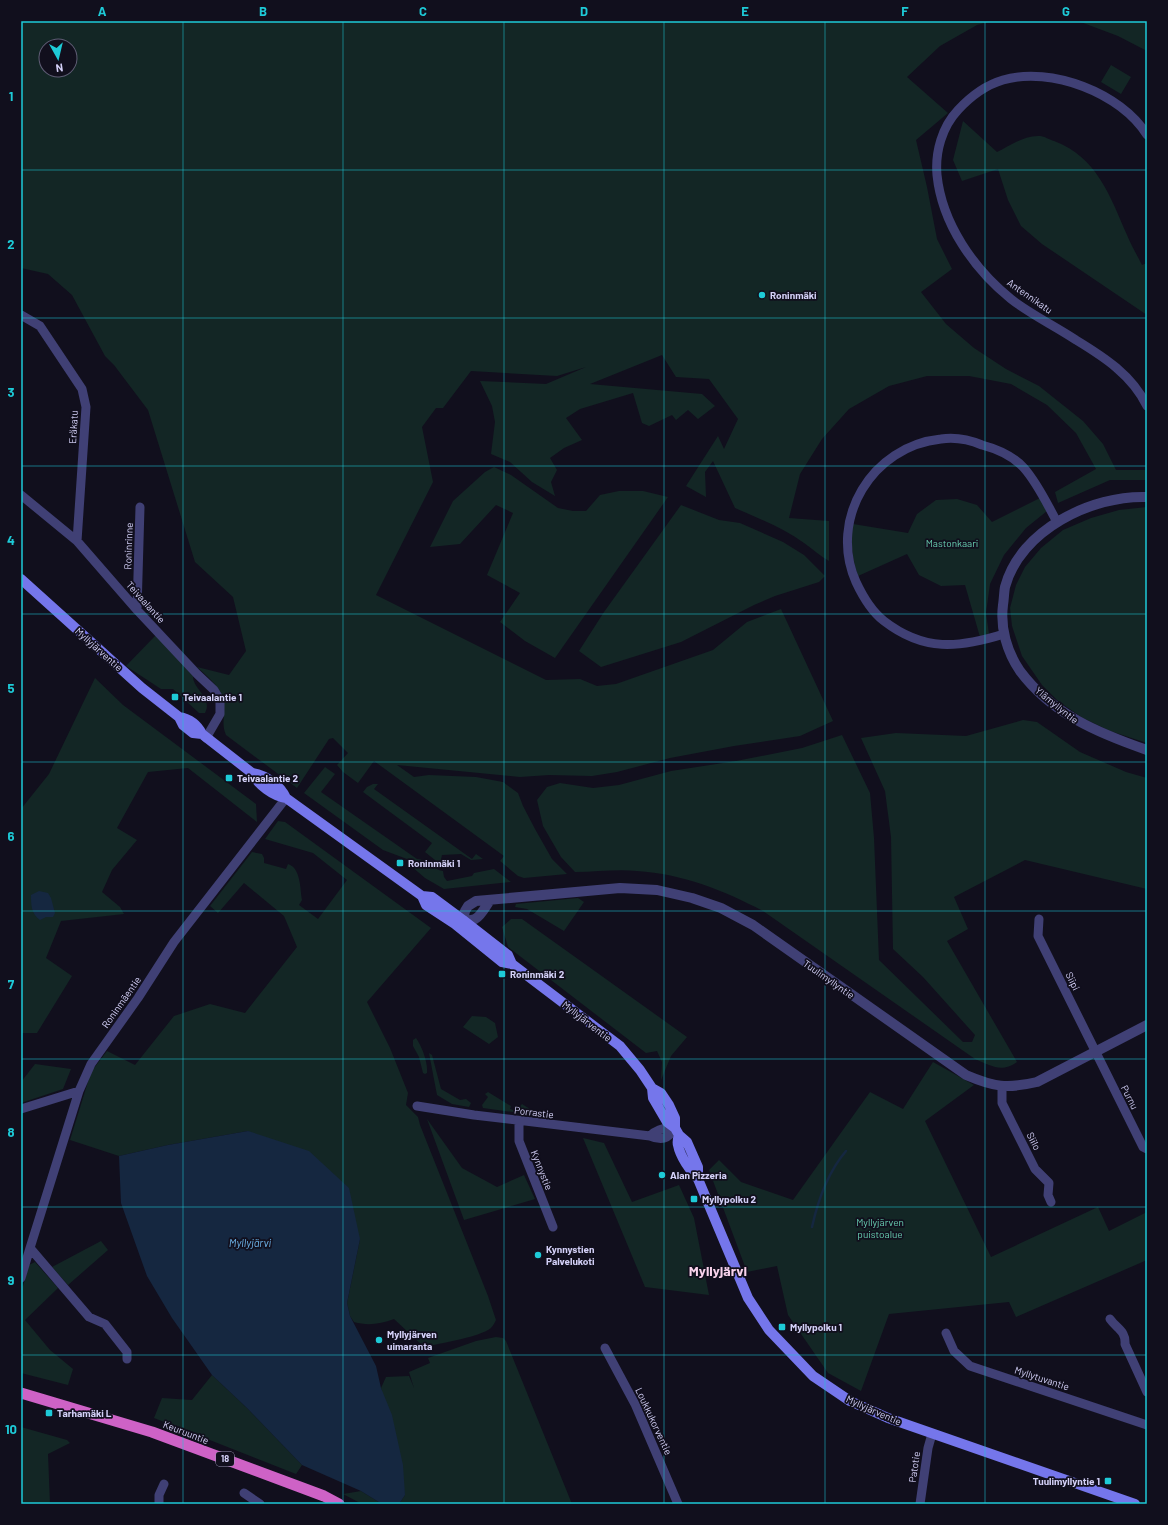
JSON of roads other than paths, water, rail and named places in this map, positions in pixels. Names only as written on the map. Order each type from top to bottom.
[{"type":"highway","name":"Keuruuntie","points":[[21,1393],[152,1432],[324,1496],[339,1504]]},
{"type":"main road","name":"Myllyjärventie","points":[[21,579],[142,688],[179,717],[183,725],[193,733],[204,736],[252,773],[261,774],[283,791],[286,798],[422,896],[432,897],[459,922],[508,955],[512,964],[620,1046],[640,1070],[652,1088],[661,1093],[669,1106],[675,1118],[677,1132],[687,1142],[698,1167],[698,1179],[748,1298],[769,1330],[813,1376],[850,1401],[932,1434],[1135,1504]]},
{"type":"street","name":"Antennikatu","points":[[1147,135],[1143,128],[1126,111],[1104,96],[1078,84],[1048,78],[1023,76],[1003,80],[984,88],[966,101],[952,116],[945,128],[937,155],[937,168],[942,198],[950,222],[970,256],[989,280],[1012,300],[1106,358],[1128,378],[1147,406]]},
{"type":"street","name":"Eräkatu","points":[[21,315],[40,326],[82,390],[86,407],[77,541]]},
{"type":"street","points":[[1004,634],[971,643],[946,645],[919,641],[896,630],[879,616],[866,602],[860,590],[851,570],[848,550],[849,525],[853,509],[862,489],[891,457],[914,445],[941,439],[970,440],[1008,456],[1024,467],[1038,487],[1058,522]]},
{"type":"street","name":"Teivaalantie","points":[[21,495],[77,541],[137,610],[214,690],[220,700],[220,714],[204,736]]},
{"type":"street","name":"Ylämyllyntie","points":[[1147,497],[1120,498],[1097,504],[1058,522],[1033,541],[1016,562],[1005,587],[1002,612],[1004,634],[1008,648],[1020,670],[1037,690],[1058,708],[1082,724],[1109,737],[1147,750]]},
{"type":"street","name":"Roninrinne","points":[[137,610],[140,507]]},
{"type":"street","name":"Roninmäentie","points":[[21,1278],[79,1091],[91,1064],[138,998],[174,942],[286,798]]},
{"type":"street","name":"Tuulimyllyntie","points":[[459,922],[468,906],[476,901],[499,898],[620,888],[657,890],[692,898],[721,908],[753,925],[966,1075],[984,1083],[1002,1087],[1020,1086],[1037,1082],[1147,1025]]},
{"type":"street","points":[[459,922],[475,919],[480,916],[490,900]]},
{"type":"street","name":"Siipi","points":[[1039,918],[1038,936],[1095,1052]]},
{"type":"street","name":"Purnu","points":[[1095,1052],[1143,1147],[1147,1150]]},
{"type":"street","name":"Siilo","points":[[1002,1087],[1002,1103],[1035,1169],[1048,1183],[1048,1195],[1051,1202]]},
{"type":"street","points":[[21,1109],[79,1091]]},
{"type":"street","name":"Porrastie","points":[[417,1106],[519,1121],[650,1136],[654,1132],[666,1127],[677,1132]]},
{"type":"street","name":"Kynnystie","points":[[519,1121],[519,1141],[553,1227]]},
{"type":"street","points":[[30,1248],[89,1317],[105,1324],[127,1352],[127,1359]]},
{"type":"street","points":[[1110,1320],[1123,1332],[1126,1338],[1125,1344],[1147,1392]]},
{"type":"street","name":"Myllytuvantie","points":[[946,1332],[954,1351],[970,1366],[1147,1425]]},
{"type":"street","name":"Loukkukorventie","points":[[605,1348],[635,1404],[678,1504]]},
{"type":"street","name":"Patotie","points":[[920,1504],[928,1448],[932,1434]]},
{"type":"street","points":[[159,1504],[159,1495],[164,1484]]},
{"type":"street","points":[[244,1493],[260,1504]]},
{"type":"water","points":[[39,891],[48,893],[51,898],[55,913],[53,917],[46,917],[40,920],[33,912],[31,895]]},
{"type":"water","name":"Myllyjärvi","points":[[248,1131],[309,1151],[349,1188],[360,1239],[347,1303],[350,1316],[376,1366],[381,1388],[392,1415],[403,1465],[405,1495],[399,1504],[382,1504],[361,1491],[302,1465],[247,1408],[212,1375],[172,1318],[147,1276],[121,1203],[119,1156],[168,1145]]},
{"type":"waterway","points":[[812,1227],[824,1187],[834,1168],[846,1151]]},
{"type":"place","name":"Roninmäki","points":[[762,295]]},
{"type":"place","name":"Teivaalantie 1","points":[[175,697]]},
{"type":"place","name":"Teivaalantie 2","points":[[229,778]]},
{"type":"place","name":"Roninmäki 1","points":[[400,863]]},
{"type":"place","name":"Roninmäki 2","points":[[502,974]]},
{"type":"place","name":"Alan Pizzeria","points":[[662,1175]]},
{"type":"place","name":"Myllypolku 2","points":[[694,1199]]},
{"type":"place","name":"Kynnystien Palvelukoti","points":[[538,1255]]},
{"type":"place","name":"Myllypolku 1","points":[[782,1327]]},
{"type":"place","name":"Myllyjärven uimaranta","points":[[379,1340]]},
{"type":"place","name":"Tarhamäki L","points":[[49,1413]]},
{"type":"place","name":"Tuulimyllyntie 1","points":[[1108,1481]]},
{"type":"district","name":"Myllyjärvi","points":[[718,1271]]},
{"type":"park label","name":"Mastonkaari","points":[[952,543]]},
{"type":"park label","name":"Myllyjärven puistoalue","points":[[880,1228]]}]
